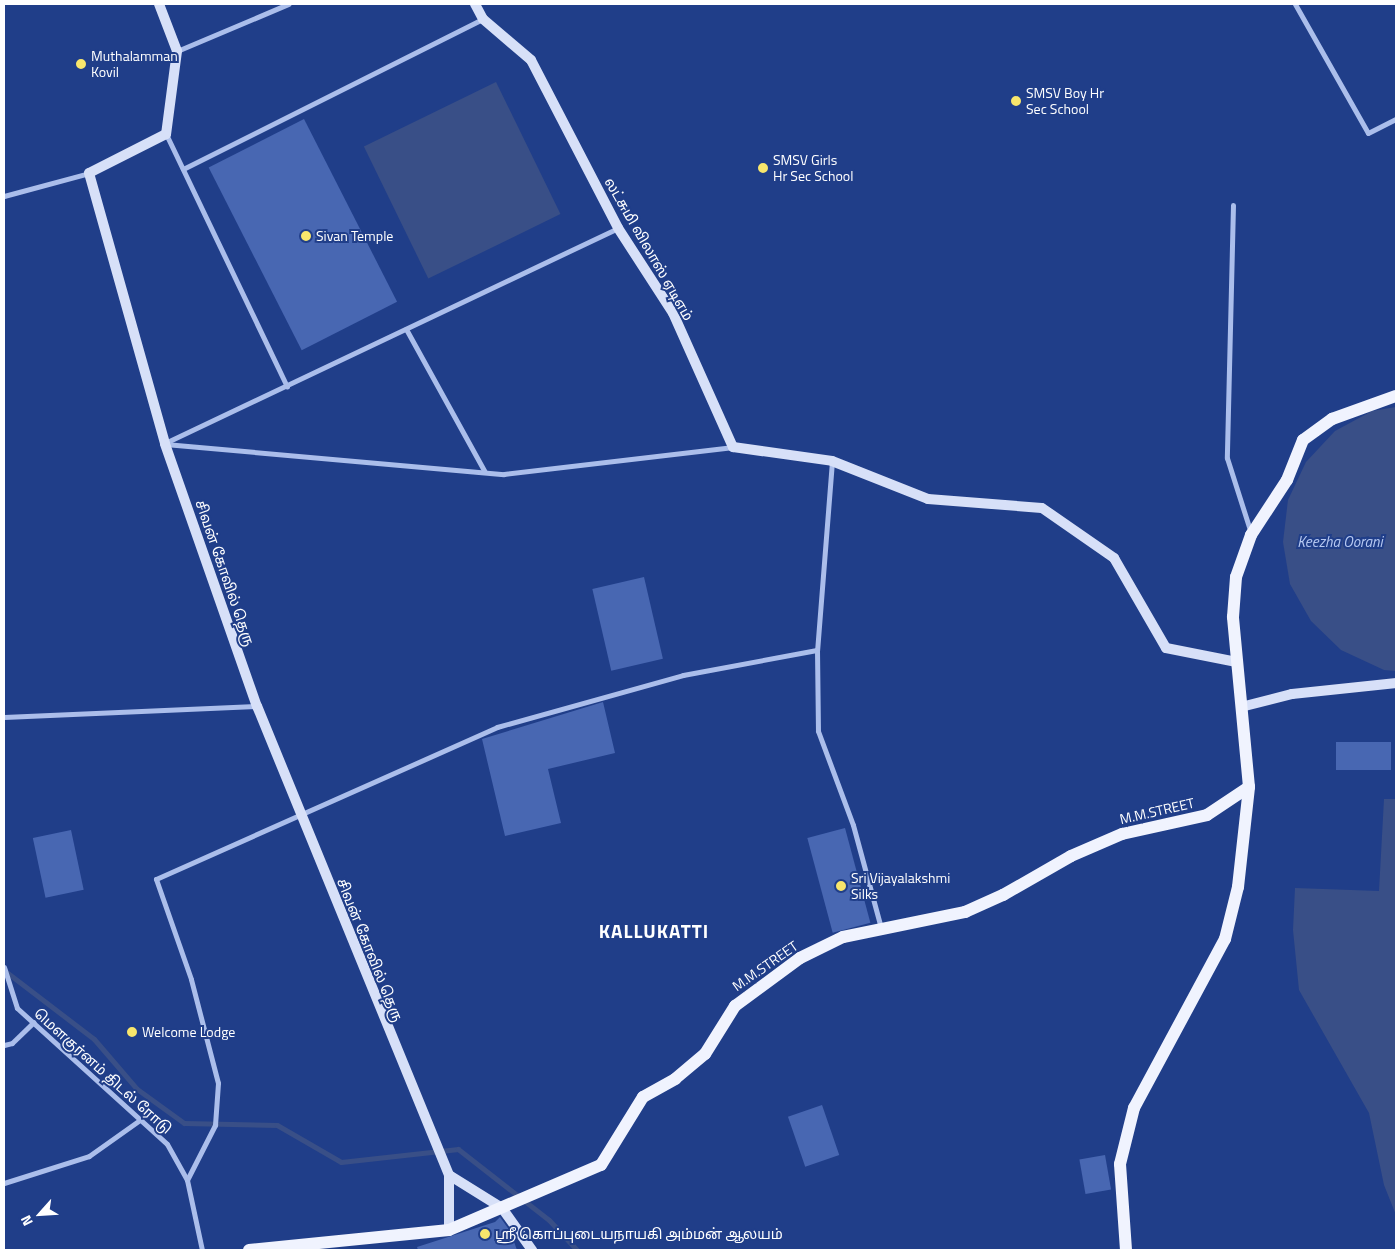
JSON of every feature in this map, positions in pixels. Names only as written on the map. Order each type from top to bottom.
[{"type":"main road","points":[[1126,1250],[1120,1164],[1134,1108],[1225,939],[1238,887],[1249,787],[1232,617],[1236,577],[1251,535],[1287,480],[1303,440],[1332,419],[1396,396]]},
{"type":"main road","name":"M.M.STREET","points":[[249,1250],[449,1230],[601,1165],[643,1097],[675,1079],[705,1054],[735,1006],[767,980],[800,958],[843,937],[965,912],[1003,895],[1071,856],[1122,834],[1207,815],[1249,787]]},
{"type":"street","points":[[159,4],[177,51],[166,134],[286,386]]},
{"type":"street","points":[[177,51],[288,4]]},
{"type":"street","points":[[183,169],[483,19],[475,4]]},
{"type":"street","points":[[1295,4],[1368,133],[1396,118]]},
{"type":"street","name":"லட்சுமி விலாஸ் ஏடிஎம்","points":[[483,19],[531,60],[618,228],[673,313],[733,446]]},
{"type":"street","points":[[4,196],[89,173],[166,134]]},
{"type":"street","name":"சிவன் கோவில் தெரு","points":[[89,173],[165,444],[257,706],[449,1175]]},
{"type":"street","points":[[1233,205],[1226,452],[1251,535]]},
{"type":"street","points":[[165,444],[618,228]]},
{"type":"street","points":[[406,329],[485,472]]},
{"type":"street","points":[[165,444],[504,474],[733,446],[832,461],[928,499],[1042,508],[1114,558],[1166,648],[1237,662]]},
{"type":"street","points":[[832,461],[817,650],[818,731],[853,825],[881,929]]},
{"type":"street","points":[[187,1180],[215,1125],[218,1083],[191,979],[156,880],[300,812],[497,727],[683,675],[817,650]]},
{"type":"street","points":[[1241,707],[1292,694],[1396,683]]},
{"type":"street","points":[[4,717],[257,706]]},
{"type":"street","name":"மௌகுர்னம் திடல் ரோடு","points":[[4,967],[17,1008],[167,1144],[187,1180],[202,1250]]},
{"type":"street","points":[[4,1046],[12,1043],[34,1022]]},
{"type":"street","points":[[4,1183],[89,1156],[140,1119]]},
{"type":"street","points":[[449,1175],[502,1208],[532,1250]]},
{"type":"street","points":[[449,1175],[449,1230]]},
{"type":"water","points":[[496,82],[560,214],[428,279],[364,146]]},
{"type":"water","name":"Keezha Oorani","points":[[1396,407],[1396,671],[1384,670],[1341,650],[1311,621],[1290,584],[1283,542],[1288,500],[1306,462],[1335,431],[1372,411]]},
{"type":"water","points":[[1384,799],[1396,799],[1396,1215],[1384,1185],[1369,1113],[1299,990],[1293,930],[1295,888],[1379,891]]},
{"type":"building","name":"Sivan Temple","points":[[304,119],[397,302],[302,350],[209,168]]},
{"type":"building","points":[[644,577],[663,659],[611,671],[592,589]]},
{"type":"building","points":[[603,702],[615,753],[548,769],[561,823],[505,836],[482,739]]},
{"type":"building","points":[[1336,742],[1391,742],[1391,770],[1336,770]]},
{"type":"building","name":"Sri Vijayalakshmi Silks","points":[[845,828],[870,923],[833,933],[807,838]]},
{"type":"building","points":[[71,830],[84,890],[46,898],[33,838]]},
{"type":"building","points":[[822,1105],[839,1155],[805,1167],[788,1117]]},
{"type":"building","points":[[1105,1155],[1111,1189],[1085,1194],[1079,1160]]},
{"type":"building","name":"ஸ்ரீ கொப்புடையநாயகி அம்மன் ஆலயம்","points":[[500,1217],[510,1231],[517,1250],[418,1250],[417,1247],[495,1222]]},
{"type":"waterway","points":[[5,971],[94,1039],[137,1089],[184,1123],[277,1125],[341,1162],[458,1149],[549,1220],[577,1250]]},
{"type":"place","name":"Muthalamman Kovil","points":[[81,64]]},
{"type":"place","name":"SMSV Boy Hr Sec School","points":[[1016,101]]},
{"type":"place","name":"SMSV Girls Hr Sec School","points":[[763,168]]},
{"type":"place","name":"Sivan Temple","points":[[306,236]]},
{"type":"place","name":"Sri Vijayalakshmi Silks","points":[[841,886]]},
{"type":"place","name":"Welcome Lodge","points":[[132,1032]]},
{"type":"place","name":"ஸ்ரீ கொப்புடையநாயகி அம்மன் ஆலயம்","points":[[485,1234]]},
{"type":"district","name":"KALLUKATTI","points":[[654,931]]}]
